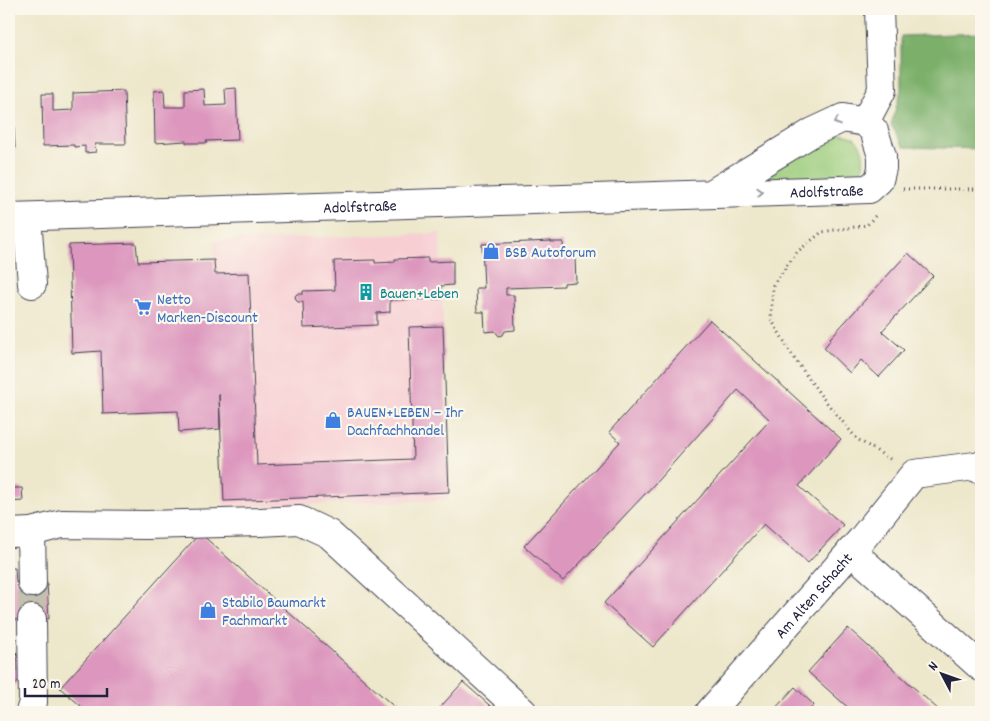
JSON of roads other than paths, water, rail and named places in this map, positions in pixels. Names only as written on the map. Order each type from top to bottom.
[{"type":"street","points":[[864,122],[882,90],[879,9]]},
{"type":"street","name":"Adolfstraße","points":[[18,217],[869,189],[884,184],[882,156],[874,130],[864,122],[842,118],[813,132],[711,194]]},
{"type":"street","points":[[18,217],[32,284]]},
{"type":"street","name":"Am Alten Schacht","points":[[710,712],[862,539],[914,474],[975,466],[981,470]]},
{"type":"street","points":[[32,582],[20,533],[62,524],[146,525],[299,520],[329,534],[523,712]]},
{"type":"street","points":[[851,551],[981,667]]},
{"type":"street","points":[[25,628],[33,702],[30,712]]},
{"type":"tunnel","points":[[32,583],[32,619]]},
{"type":"place","name":"BSB Autoforum","points":[[491,251]]},
{"type":"place","name":"Bauen+Leben","points":[[366,292]]},
{"type":"place","name":"Netto Marken-Discount","points":[[143,307]]},
{"type":"place","name":"BAUEN+LEBEN – Ihr Dachfachhandel","points":[[333,420]]},
{"type":"place","name":"Stabilo Baumarkt Fachmarkt","points":[[208,610]]}]
